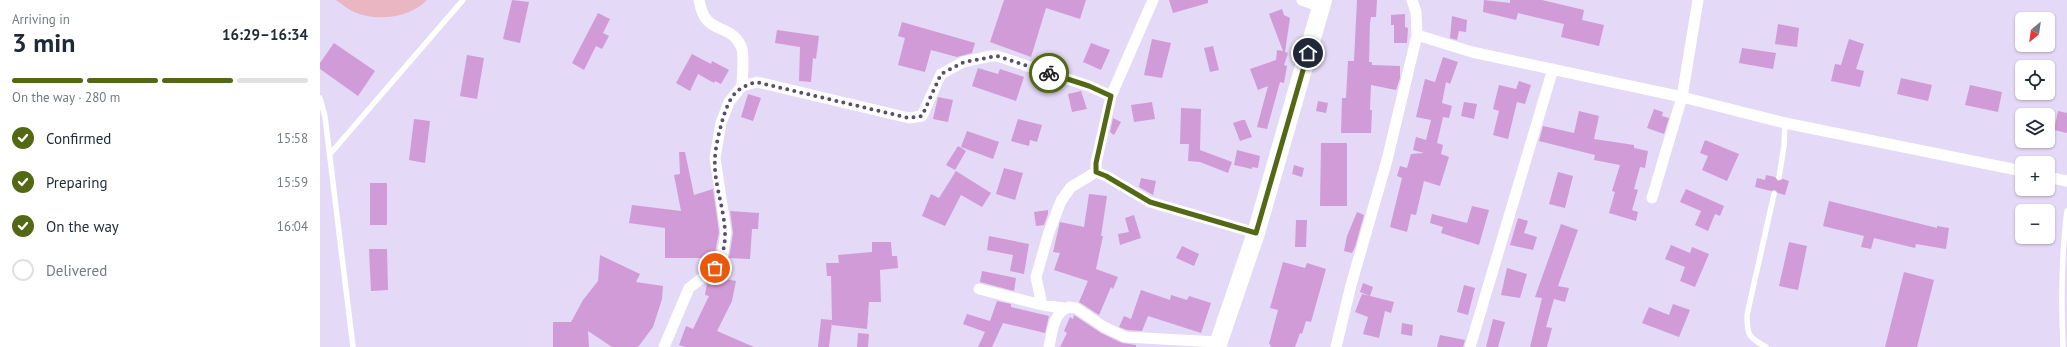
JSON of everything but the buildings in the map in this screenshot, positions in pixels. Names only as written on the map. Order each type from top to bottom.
[{"type":"main road","points":[[1218,344],[1256,233],[1322,4]]},
{"type":"street","points":[[699,0],[701,14],[711,24],[733,35],[742,46],[742,86]]},
{"type":"street","points":[[1096,172],[1096,163],[1111,96],[1153,0]]},
{"type":"street","points":[[1302,0],[1322,4]]},
{"type":"street","points":[[1336,347],[1351,285],[1387,160],[1417,35],[1416,12],[1412,0]]},
{"type":"street","points":[[1652,198],[1682,97],[1698,0]]},
{"type":"street","points":[[1417,35],[1472,52],[1682,97],[1785,123],[2015,171]]},
{"type":"street","points":[[664,347],[689,288],[715,268],[722,258],[726,232],[715,158],[721,123],[729,102],[742,86],[756,82],[909,118],[922,116],[941,74],[964,62],[997,56],[1089,86],[1111,96]]},
{"type":"street","points":[[1470,347],[1553,69]]},
{"type":"street","points":[[1096,172],[1110,178],[1150,202],[1256,233]]},
{"type":"street","points":[[1042,305],[1036,277],[1049,232],[1061,201],[1071,187],[1096,172]]},
{"type":"street","points":[[2055,178],[2067,181]]},
{"type":"street","points":[[979,289],[1042,305],[1064,308],[1069,306],[1076,308],[1104,327],[1125,337],[1218,344]]},
{"type":"street","points":[[1049,347],[1055,321],[1064,308]]},
{"type":"lane","points":[[330,154],[463,0]]},
{"type":"lane","points":[[320,98],[330,154],[353,347]]},
{"type":"lane","points":[[1779,177],[1784,146],[1785,123]]},
{"type":"lane","points":[[1766,347],[1752,339],[1747,332],[1747,315],[1774,194]]},
{"type":"lane","points":[[2063,347],[2061,300],[2062,257],[2067,211]]},
{"type":"shaded area","points":[[336,0],[427,0],[412,11],[392,16],[372,17],[354,12]]},
{"type":"way so far","points":[[715,268],[722,258],[726,232],[715,158],[721,123],[729,102],[742,86],[756,82],[909,118],[922,116],[941,74],[964,62],[997,56],[1049,73]]},
{"type":"route","points":[[1049,73],[1089,86],[1111,96],[1096,163],[1096,172],[1106,176],[1150,202],[1256,233],[1308,53]]}]
